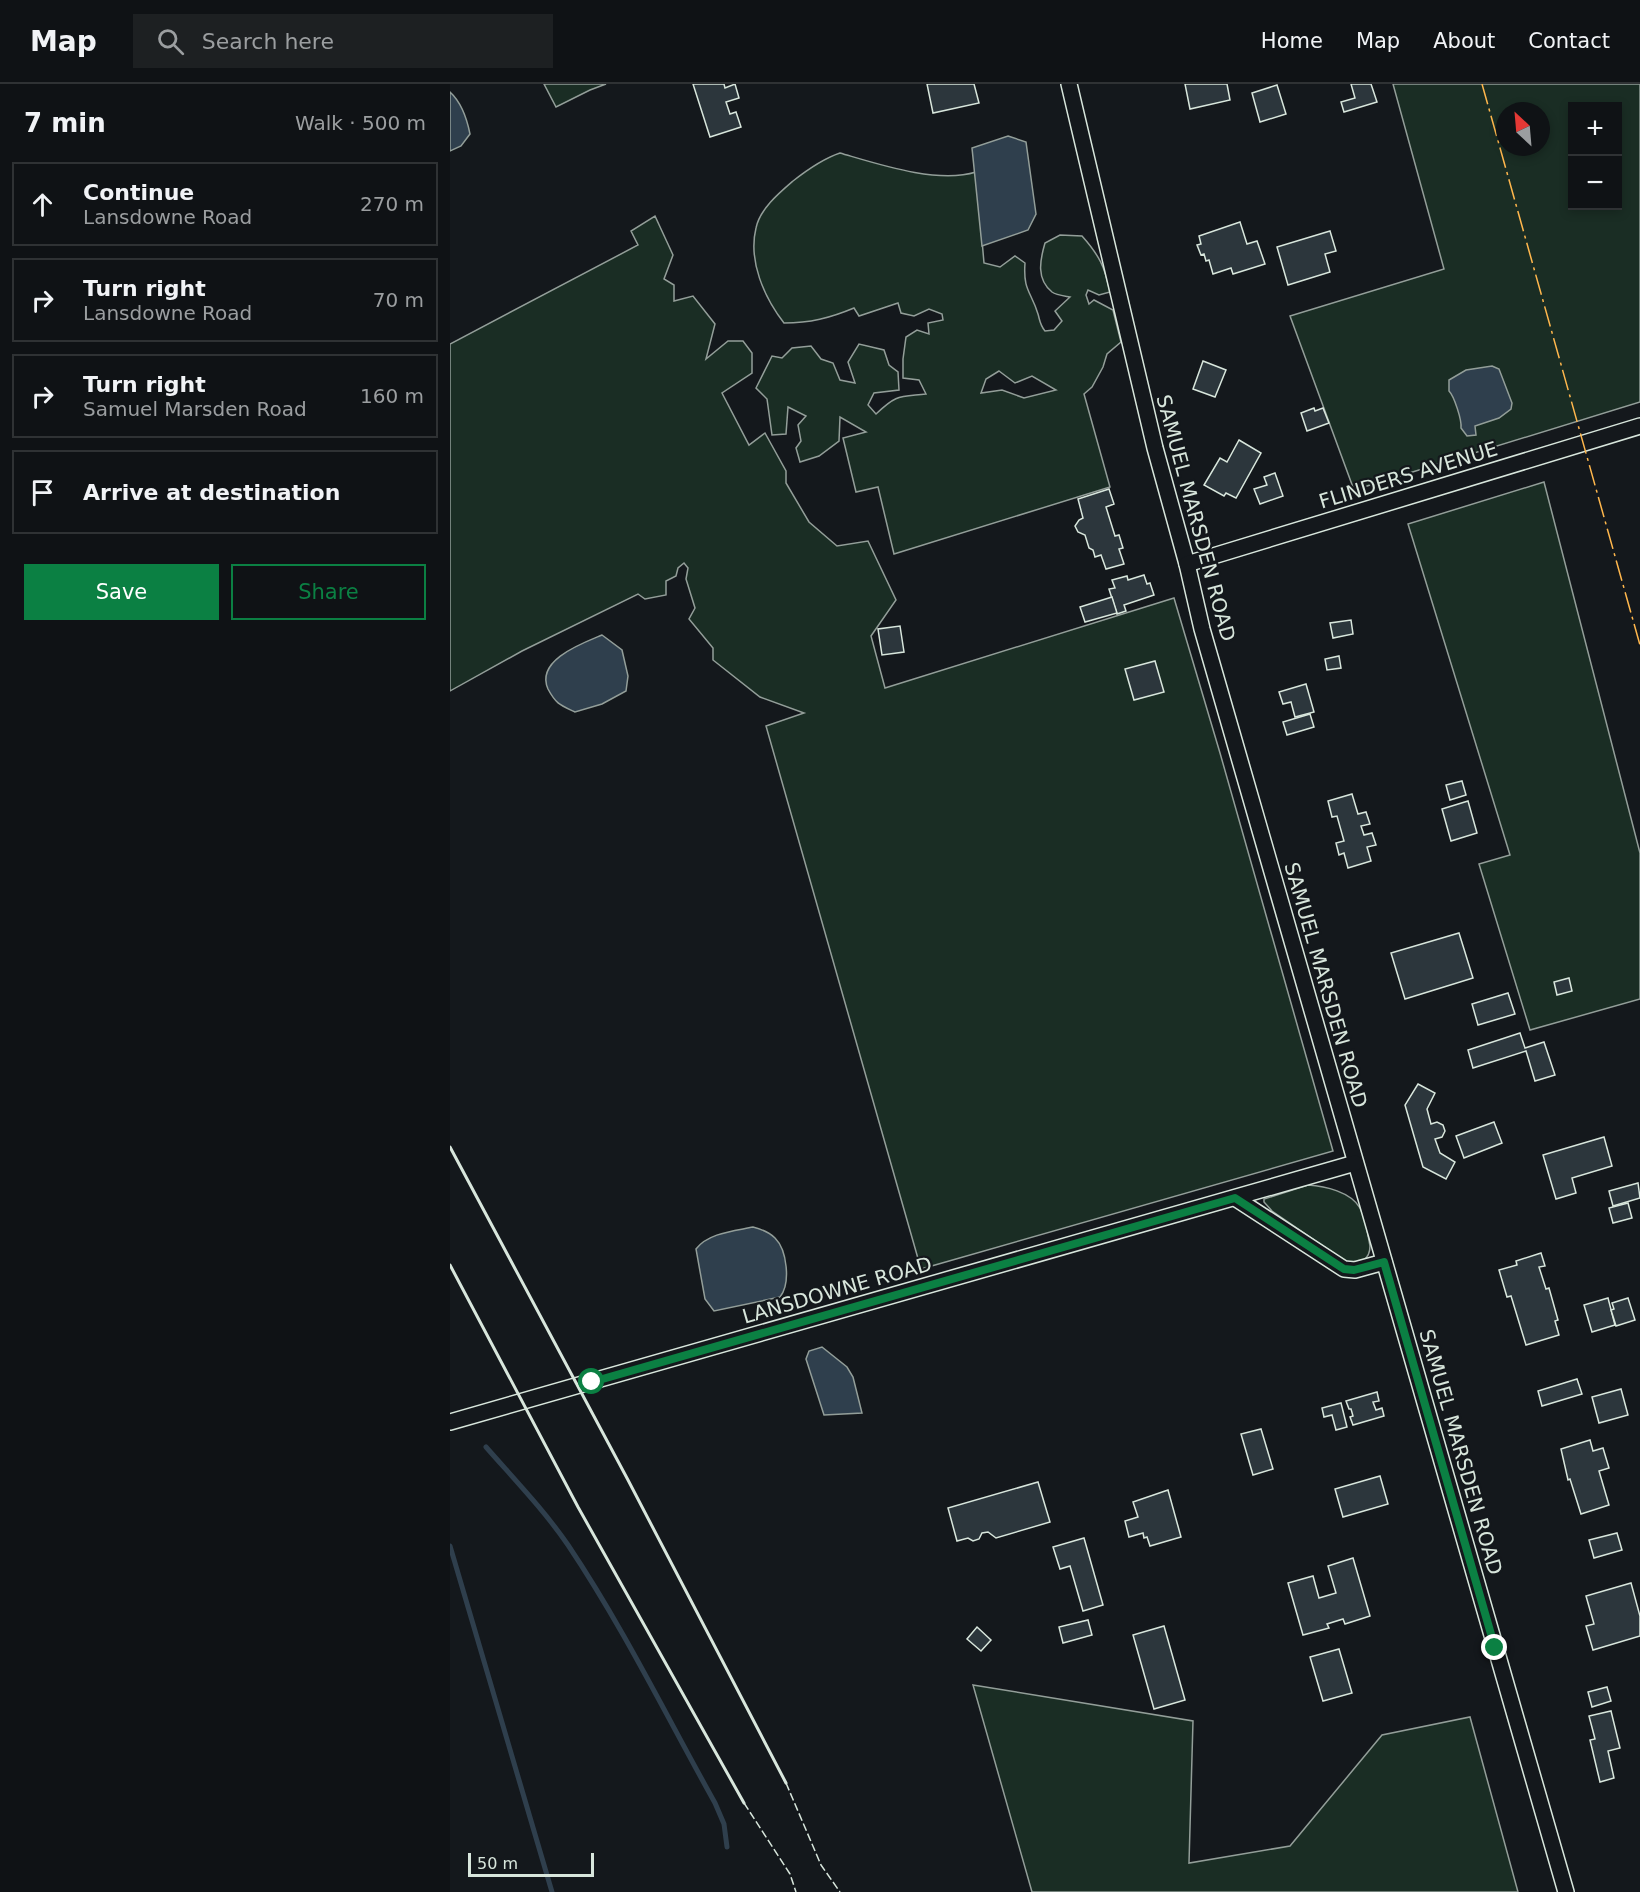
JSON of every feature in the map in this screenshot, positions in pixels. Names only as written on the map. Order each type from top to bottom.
[{"type":"street","name":"SAMUEL MARSDEN ROAD","points":[[1069,84],[1155,448],[1187,564],[1202,629],[1566,1892]]},
{"type":"street","name":"FLINDERS AVENUE","points":[[1187,564],[1640,426]]},
{"type":"street","name":"LANSDOWNE ROAD","points":[[450,1422],[1355,1163]]},
{"type":"street","points":[[1235,1198],[1344,1269],[1354,1270],[1384,1262]]},
{"type":"green space","points":[[544,84],[606,84],[556,107]]},
{"type":"green space","points":[[1393,84],[1640,84],[1640,402],[1354,490],[1290,316],[1444,269]]},
{"type":"green space","points":[[840,153],[889,167],[926,174],[944,176],[976,172],[984,263],[1000,267],[1015,256],[1025,263],[1026,285],[1045,331],[1054,330],[1062,321],[1055,311],[1070,297],[1054,293],[1043,281],[1041,263],[1045,243],[1060,235],[1082,236],[1088,243],[1097,255],[1106,275],[1110,292],[1099,295],[1088,290],[1086,295],[1089,304],[1094,300],[1113,310],[1121,342],[1107,354],[1092,387],[1084,394],[1110,487],[894,554],[878,487],[856,492],[843,438],[866,432],[840,417],[839,441],[819,456],[800,462],[796,448],[801,441],[798,425],[806,416],[788,407],[786,434],[772,435],[767,399],[756,388],[772,356],[782,358],[792,348],[811,346],[821,359],[833,363],[840,380],[855,383],[848,362],[859,344],[884,350],[889,365],[898,372],[899,390],[874,393],[868,405],[876,414],[899,398],[926,394],[919,380],[903,378],[906,337],[917,330],[929,334],[928,323],[943,320],[942,314],[929,309],[914,316],[901,313],[898,303],[859,316],[854,308],[803,322],[784,323],[777,313],[764,290],[756,266],[754,240],[758,221],[771,202],[788,186],[809,169]],"holes":[[[999,371],[1015,383],[1032,376],[1056,390],[1024,398],[1002,390],[981,393],[986,379]]]},
{"type":"green space","points":[[655,216],[673,255],[664,279],[674,285],[674,301],[693,296],[715,324],[706,359],[728,341],[743,341],[752,353],[752,373],[722,393],[749,445],[765,433],[786,471],[786,483],[809,522],[837,546],[868,541],[896,600],[871,636],[885,688],[1174,598],[1333,1151],[921,1269],[766,726],[804,713],[760,697],[713,660],[713,648],[689,619],[695,608],[686,579],[688,568],[684,563],[678,568],[676,576],[666,581],[666,595],[645,599],[638,594],[522,651],[450,691],[450,344],[638,245],[631,231]]},
{"type":"green space","points":[[1544,482],[1640,853],[1640,999],[1530,1030],[1479,864],[1510,855],[1408,524]]},
{"type":"green space","points":[[1308,1185],[1330,1188],[1356,1202],[1365,1222],[1370,1246],[1370,1251],[1364,1260],[1348,1263],[1272,1211],[1264,1202],[1264,1199]]},
{"type":"green space","points":[[973,1685],[1193,1721],[1189,1863],[1290,1846],[1382,1735],[1470,1717],[1518,1892],[1032,1892]]},
{"type":"water","points":[[450,92],[463,111],[470,134],[461,146],[450,151]]},
{"type":"water","points":[[1008,136],[1026,142],[1036,214],[1028,230],[982,246],[972,148]]},
{"type":"water","points":[[1492,366],[1499,369],[1512,403],[1511,409],[1499,418],[1475,426],[1476,435],[1467,436],[1461,428],[1457,408],[1449,391],[1449,380],[1466,370]]},
{"type":"water","points":[[602,635],[622,650],[628,676],[626,691],[602,704],[575,712],[559,704],[553,698],[546,679],[548,669],[563,654]]},
{"type":"water","points":[[753,1227],[770,1234],[779,1243],[786,1267],[786,1284],[783,1291],[780,1297],[714,1311],[705,1299],[696,1249],[714,1236]]},
{"type":"water","points":[[822,1347],[847,1367],[853,1377],[862,1413],[824,1415],[806,1359],[809,1351]]},
{"type":"building","points":[[693,84],[724,84],[725,88],[735,84],[739,98],[726,102],[730,114],[736,112],[741,127],[710,137]]},
{"type":"building","points":[[927,84],[974,84],[979,103],[933,113]]},
{"type":"building","points":[[1185,84],[1227,84],[1230,100],[1190,109]]},
{"type":"building","points":[[1351,84],[1371,84],[1377,102],[1344,112],[1341,102],[1355,98]]},
{"type":"building","points":[[1277,85],[1286,114],[1260,122],[1252,93]]},
{"type":"building","points":[[1240,222],[1247,244],[1257,241],[1265,264],[1233,274],[1231,268],[1213,274],[1209,260],[1206,261],[1204,254],[1201,255],[1197,245],[1201,244],[1199,236]]},
{"type":"building","points":[[1330,231],[1336,251],[1325,254],[1330,272],[1288,285],[1277,247]]},
{"type":"building","points":[[1203,361],[1226,370],[1215,397],[1193,389]]},
{"type":"building","points":[[1314,408],[1315,411],[1323,408],[1329,423],[1307,431],[1301,413]]},
{"type":"building","points":[[1239,440],[1261,453],[1236,498],[1226,493],[1224,496],[1204,485],[1220,458],[1227,462]]},
{"type":"building","points":[[1275,473],[1283,496],[1260,504],[1254,489],[1267,485],[1264,477]]},
{"type":"building","points":[[1109,489],[1114,504],[1106,507],[1115,536],[1119,535],[1123,548],[1119,549],[1124,564],[1106,569],[1101,555],[1095,557],[1085,535],[1078,532],[1075,526],[1083,518],[1078,499]]},
{"type":"building","points":[[1144,575],[1154,595],[1124,605],[1126,611],[1117,614],[1109,589],[1115,588],[1112,580],[1127,576],[1128,580]]},
{"type":"building","points":[[1112,597],[1117,613],[1085,622],[1080,607]]},
{"type":"building","points":[[1351,620],[1353,634],[1333,638],[1330,623]]},
{"type":"building","points":[[900,626],[904,652],[882,655],[878,629]]},
{"type":"building","points":[[1339,656],[1341,668],[1327,670],[1325,659]]},
{"type":"building","points":[[1155,661],[1164,692],[1134,700],[1125,669]]},
{"type":"building","points":[[1306,684],[1314,712],[1295,717],[1291,702],[1283,704],[1279,692]]},
{"type":"building","points":[[1310,714],[1314,727],[1287,735],[1283,722]]},
{"type":"building","points":[[1462,781],[1466,795],[1450,800],[1446,785]]},
{"type":"building","points":[[1352,794],[1358,814],[1366,812],[1370,824],[1361,826],[1364,835],[1372,833],[1376,845],[1367,847],[1371,861],[1348,868],[1344,853],[1339,855],[1336,843],[1344,841],[1337,816],[1332,817],[1328,801]]},
{"type":"building","points":[[1468,801],[1477,833],[1451,841],[1442,809]]},
{"type":"building","points":[[1459,933],[1473,978],[1405,999],[1391,953]]},
{"type":"building","points":[[1569,978],[1572,991],[1557,995],[1554,982]]},
{"type":"building","points":[[1508,993],[1515,1014],[1478,1025],[1472,1004]]},
{"type":"building","points":[[1520,1033],[1525,1048],[1544,1042],[1555,1075],[1535,1081],[1526,1051],[1473,1068],[1468,1050]]},
{"type":"building","points":[[1418,1084],[1435,1093],[1427,1109],[1431,1124],[1437,1122],[1443,1125],[1445,1131],[1442,1137],[1435,1139],[1440,1153],[1455,1162],[1446,1179],[1423,1167],[1405,1105]]},
{"type":"building","points":[[1494,1122],[1502,1143],[1464,1158],[1456,1136]]},
{"type":"building","points":[[1604,1137],[1612,1166],[1572,1178],[1576,1193],[1556,1199],[1543,1155]]},
{"type":"building","points":[[1638,1183],[1640,1198],[1613,1206],[1609,1191]]},
{"type":"building","points":[[1628,1203],[1632,1218],[1613,1223],[1609,1208]]},
{"type":"building","points":[[1541,1253],[1545,1266],[1539,1267],[1546,1289],[1549,1288],[1558,1320],[1555,1321],[1559,1335],[1526,1345],[1511,1296],[1507,1297],[1499,1270],[1517,1265],[1516,1261]]},
{"type":"building","points":[[1608,1298],[1615,1325],[1592,1332],[1584,1305]]},
{"type":"building","points":[[1628,1298],[1635,1320],[1616,1326],[1611,1310],[1614,1309],[1612,1303]]},
{"type":"building","points":[[1577,1379],[1582,1394],[1542,1406],[1538,1391]]},
{"type":"building","points":[[1621,1389],[1628,1415],[1599,1423],[1592,1397]]},
{"type":"building","points":[[1377,1392],[1379,1401],[1373,1402],[1376,1410],[1382,1408],[1384,1416],[1353,1425],[1350,1417],[1353,1416],[1351,1409],[1346,1401]]},
{"type":"building","points":[[1341,1403],[1347,1427],[1336,1430],[1332,1415],[1324,1417],[1322,1408]]},
{"type":"building","points":[[1261,1429],[1273,1469],[1253,1475],[1241,1434]]},
{"type":"building","points":[[1590,1440],[1593,1451],[1603,1448],[1609,1468],[1599,1471],[1609,1505],[1581,1514],[1570,1479],[1568,1480],[1561,1449]]},
{"type":"building","points":[[1380,1476],[1388,1504],[1343,1517],[1335,1489]]},
{"type":"building","points":[[1038,1482],[1050,1522],[996,1538],[988,1532],[982,1533],[979,1539],[973,1541],[968,1538],[957,1541],[948,1508]]},
{"type":"building","points":[[1168,1490],[1181,1537],[1150,1546],[1143,1533],[1129,1537],[1125,1521],[1138,1517],[1133,1502]]},
{"type":"building","points":[[1617,1533],[1622,1550],[1594,1558],[1589,1540]]},
{"type":"building","points":[[1084,1538],[1103,1605],[1083,1611],[1070,1566],[1060,1569],[1053,1547]]},
{"type":"building","points":[[1353,1558],[1370,1616],[1345,1624],[1343,1619],[1327,1624],[1329,1628],[1303,1635],[1288,1583],[1313,1576],[1319,1598],[1336,1593],[1328,1566]]},
{"type":"building","points":[[1631,1583],[1640,1616],[1640,1636],[1593,1650],[1586,1626],[1594,1624],[1586,1596]]},
{"type":"building","points":[[1088,1620],[1092,1635],[1063,1643],[1059,1627]]},
{"type":"building","points":[[1164,1626],[1185,1700],[1154,1709],[1133,1635]]},
{"type":"building","points":[[977,1627],[991,1640],[981,1651],[967,1639]]},
{"type":"building","points":[[1339,1649],[1352,1693],[1323,1701],[1310,1657]]},
{"type":"building","points":[[1607,1687],[1611,1701],[1592,1707],[1588,1692]]},
{"type":"building","points":[[1611,1711],[1620,1748],[1608,1751],[1614,1778],[1600,1782],[1590,1740],[1595,1739],[1589,1716]]},
{"type":"waterway","points":[[486,1447],[559,1532],[588,1576],[644,1672],[715,1803],[724,1824],[727,1847]]},
{"type":"waterway","points":[[450,1546],[552,1892]]},
{"type":"fence","points":[[786,1783],[821,1865],[840,1892]]},
{"type":"fence","points":[[744,1803],[790,1874],[796,1892]]},
{"type":"wall","points":[[450,1147],[628,1480],[786,1783]]},
{"type":"wall","points":[[450,1265],[578,1507],[744,1803]]},
{"type":"power","points":[[1482,84],[1640,645]]},
{"type":"route","points":[[592,1382],[1235,1198],[1344,1269],[1354,1270],[1384,1262],[1495,1648]]}]
